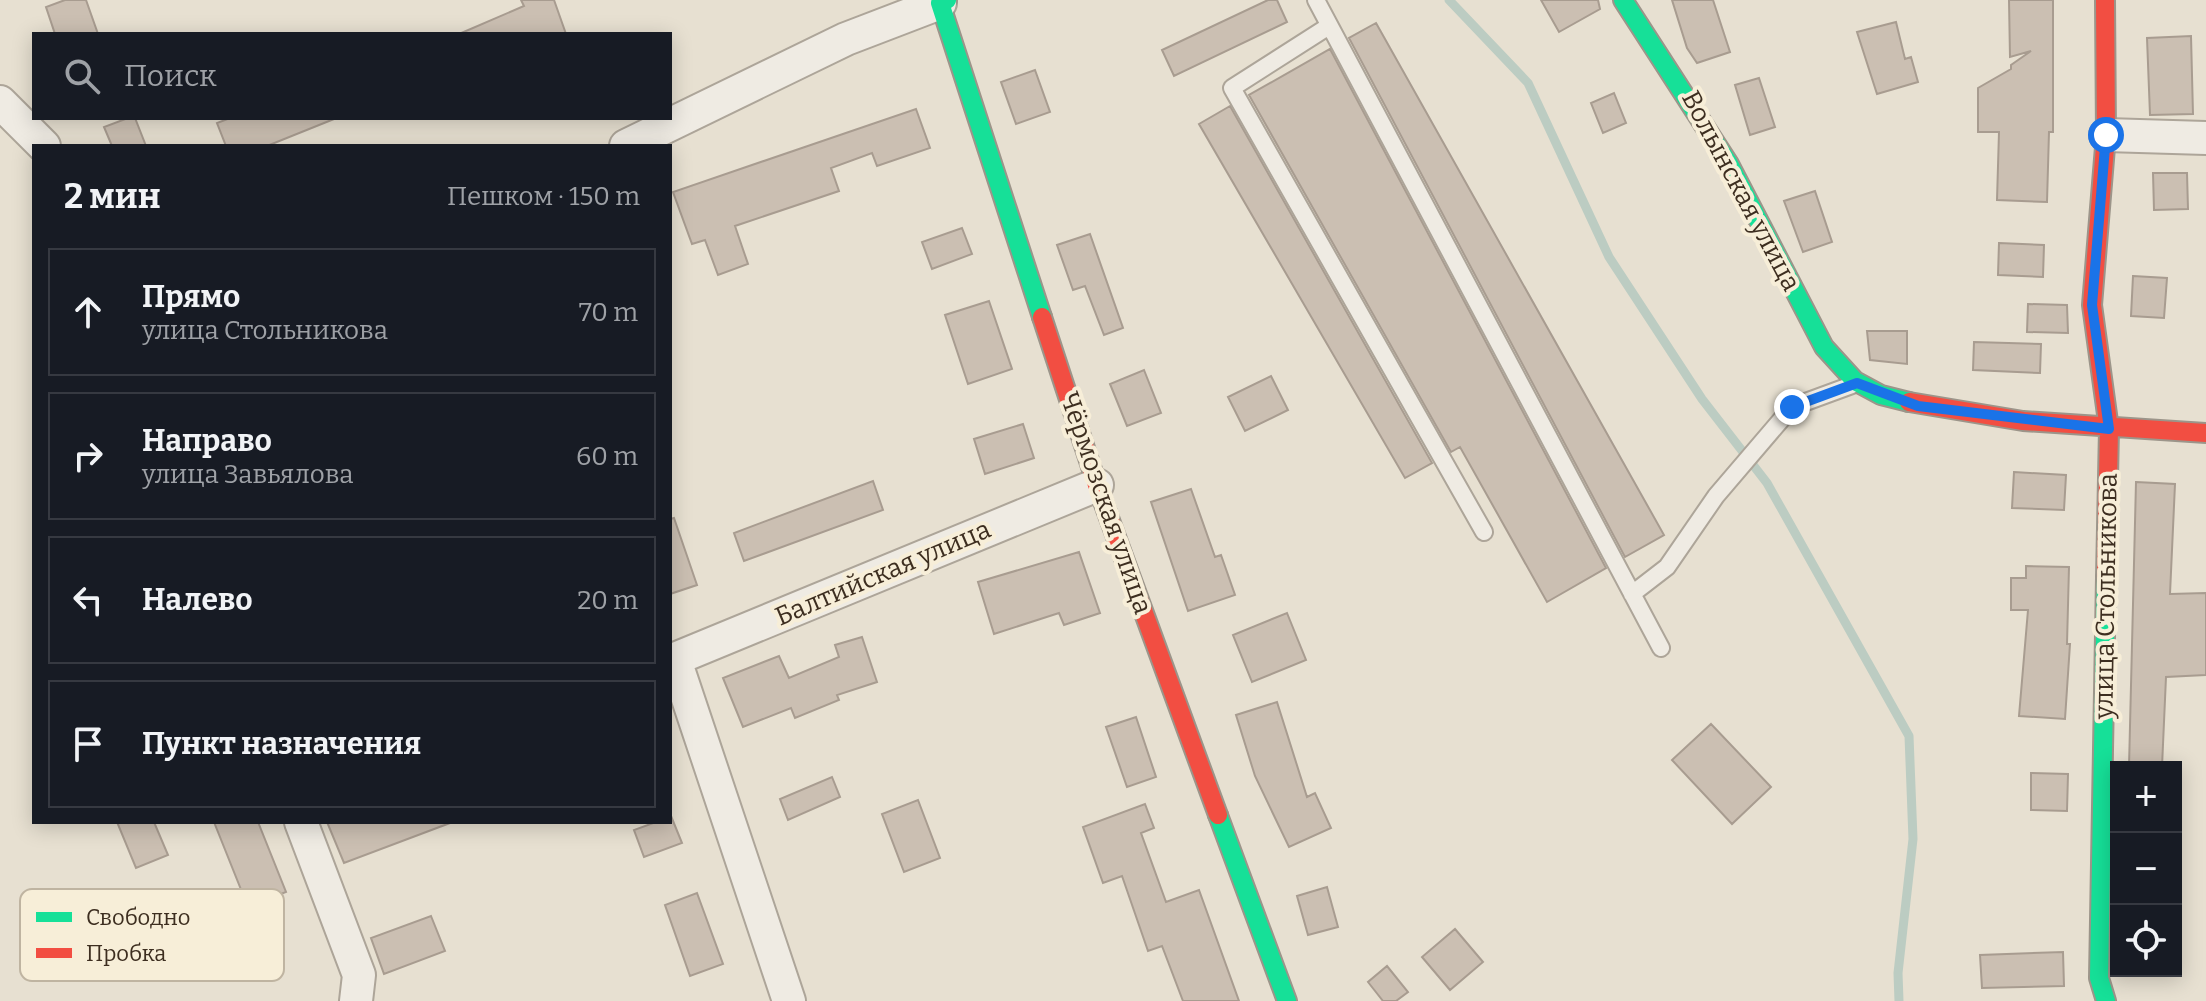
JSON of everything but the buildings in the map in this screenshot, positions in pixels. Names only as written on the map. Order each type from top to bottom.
[{"type":"street","name":"Волынская улица","points":[[1623,0],[1684,84],[1761,222],[1822,346],[1857,383]]},
{"type":"street","name":"улица Стольникова","points":[[2105,0],[2106,135],[2092,305],[2109,429],[2099,978],[2106,1001]]},
{"type":"street","points":[[630,144],[846,39],[942,1]]},
{"type":"street","name":"Чёрмозская улица","points":[[942,1],[1097,485],[1287,1001]]},
{"type":"street","points":[[0,102],[42,144]]},
{"type":"street","points":[[2106,135],[2206,138]]},
{"type":"street","points":[[1857,383],[1918,406],[2109,429],[2206,433]]},
{"type":"street","name":"Балтийская улица","points":[[672,661],[1097,485]]},
{"type":"street","points":[[672,661],[789,1001]]},
{"type":"street","points":[[302,824],[359,975],[356,1001]]},
{"type":"lane","points":[[1316,0],[1661,648]]},
{"type":"lane","points":[[1329,26],[1232,88],[1484,532]]},
{"type":"lane","points":[[1632,594],[1667,567],[1716,496],[1792,407],[1857,383]]},
{"type":"waterway","points":[[1449,0],[1528,83],[1609,257],[1702,399],[1767,483],[1909,736],[1913,839],[1898,973],[1899,1001]]},
{"type":"traffic: fast","points":[[947,0],[940,3],[1042,317]]},
{"type":"traffic: fast","points":[[1623,0],[1729,164],[1824,347],[1855,381],[1881,395],[1909,402]]},
{"type":"traffic: fast","points":[[2106,578],[2099,978],[2106,1001]]},
{"type":"traffic: fast","points":[[1218,815],[1287,1001]]},
{"type":"traffic: jam","points":[[2105,0],[2106,135],[2092,305],[2109,429],[2106,578]]},
{"type":"traffic: jam","points":[[1042,317],[1097,485],[1218,815]]},
{"type":"traffic: jam","points":[[1909,402],[2023,421],[2206,433]]},
{"type":"route","points":[[1792,407],[1857,383],[1918,406],[2109,429],[2092,305],[2106,135]]}]
